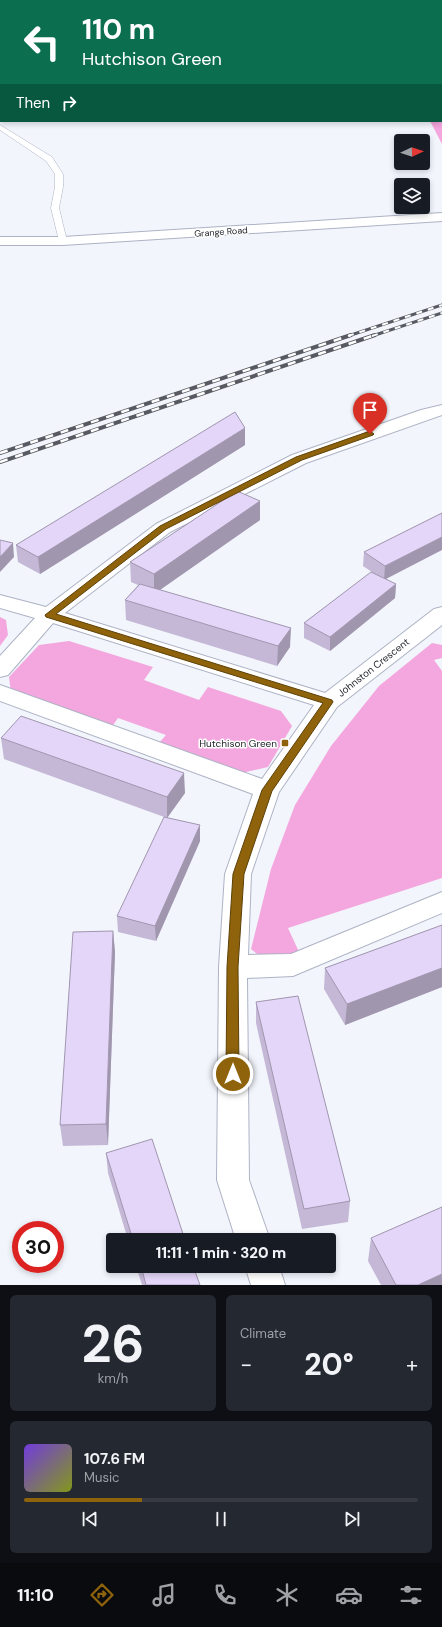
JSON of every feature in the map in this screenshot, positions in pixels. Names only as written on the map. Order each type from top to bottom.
[{"type":"street","name":"Grange Road","points":[[0,241],[63,241],[442,217]]},
{"type":"street","points":[[0,670],[49,615],[163,528],[299,459],[442,410]]},
{"type":"street","points":[[0,601],[329,702]]},
{"type":"street","name":"Johnston Crescent","points":[[251,1233],[233,1180],[233,967],[238,874],[267,790],[329,702],[440,618]]},
{"type":"street","points":[[0,693],[267,790]]},
{"type":"street","points":[[233,967],[292,965],[442,902]]},
{"type":"street","points":[[264,1273],[268,1285]]},
{"type":"lane","points":[[0,127],[49,159],[59,174],[59,187],[55,208],[63,241]]},
{"type":"shaded area","points":[[431,122],[442,122],[442,144]]},
{"type":"shaded area","points":[[0,617],[6,620],[8,635],[0,646]]},
{"type":"shaded area","points":[[69,641],[153,667],[144,680],[199,700],[208,687],[281,711],[292,726],[268,767],[237,774],[158,744],[166,735],[118,718],[111,728],[11,693],[9,677],[39,645]]},
{"type":"shaded area","points":[[432,643],[442,645],[442,658],[434,660],[442,671],[442,878],[288,928],[299,952],[266,961],[251,949],[271,869],[295,805],[331,746],[379,686]]},
{"type":"building","points":[[235,412],[245,428],[38,557],[16,545]]},
{"type":"building","points":[[237,491],[260,501],[154,574],[130,562]]},
{"type":"building","points":[[442,513],[442,537],[385,566],[364,552]]},
{"type":"building","points":[[0,540],[13,543],[0,557]]},
{"type":"building","points":[[371,572],[396,584],[330,637],[304,623]]},
{"type":"building","points":[[140,584],[291,628],[278,646],[125,600]]},
{"type":"building","points":[[21,716],[184,773],[167,797],[1,738]]},
{"type":"building","points":[[164,817],[200,825],[155,926],[117,916]]},
{"type":"building","points":[[442,925],[442,968],[347,1004],[325,968]]},
{"type":"building","points":[[113,931],[106,1124],[60,1125],[73,932]]},
{"type":"building","points":[[298,996],[350,1201],[304,1209],[256,1002]]},
{"type":"building","points":[[152,1139],[183,1233],[131,1233],[106,1153]]},
{"type":"building","points":[[442,1207],[442,1274],[418,1285],[396,1285],[371,1238]]},
{"type":"building","points":[[143,1273],[196,1273],[200,1285],[146,1285]]},
{"type":"railway","points":[[349,336],[442,305]]},
{"type":"railway","points":[[374,335],[442,313]]},
{"type":"railway","points":[[0,462],[374,335]]},
{"type":"railway","points":[[0,453],[349,336]]},
{"type":"place","name":"Hutchison Green","points":[[285,743]]},
{"type":"route","points":[[233,1074],[233,967],[238,874],[267,790],[329,702],[49,615],[163,528],[299,459],[370,434]]}]
